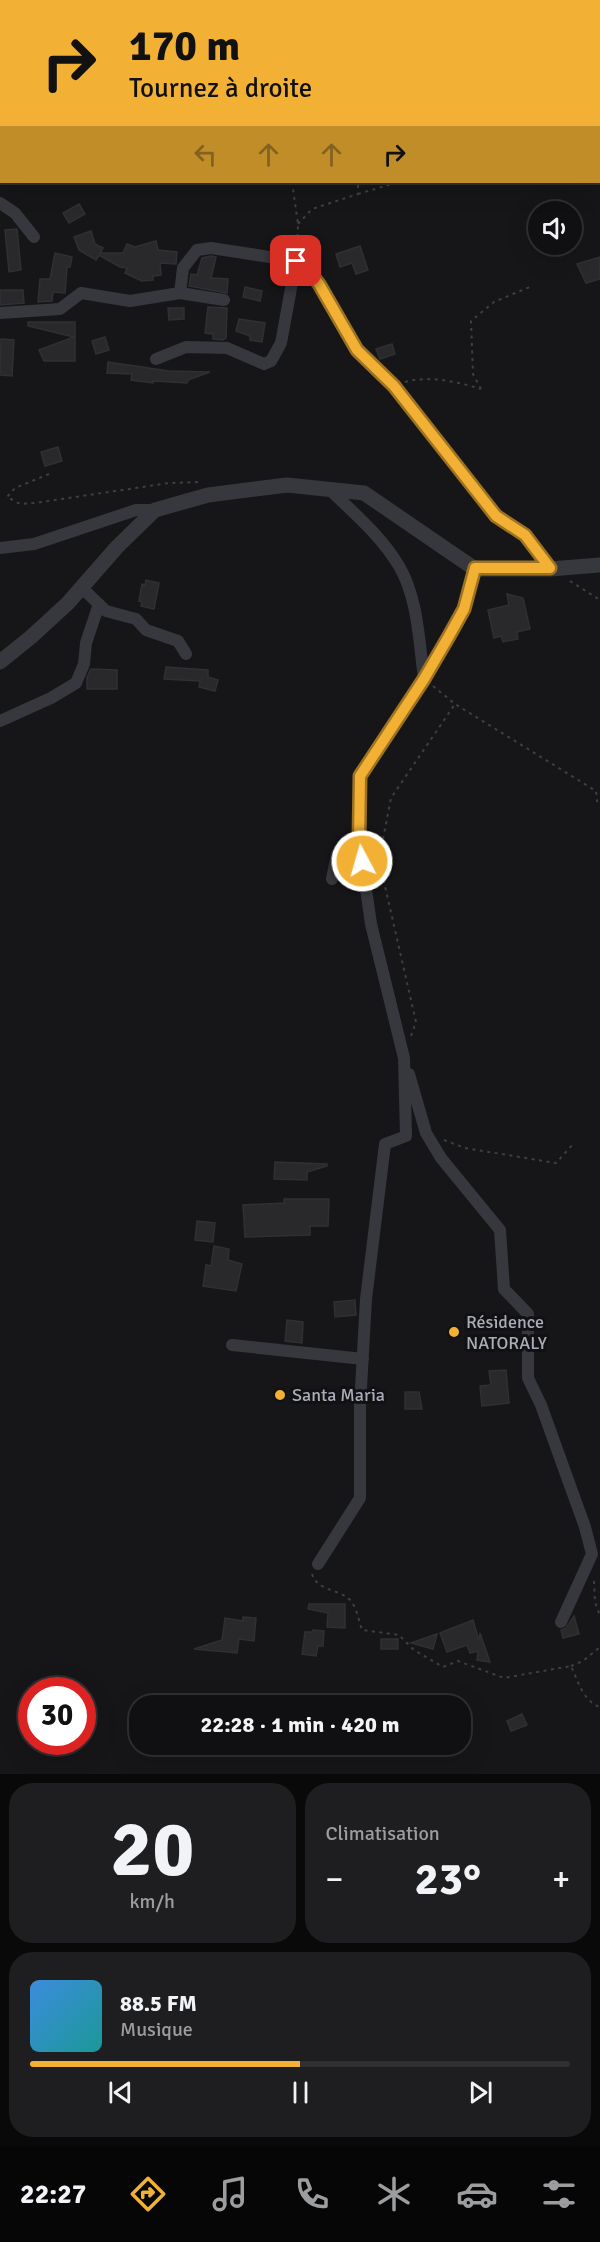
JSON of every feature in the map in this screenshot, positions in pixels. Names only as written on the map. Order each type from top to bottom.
[{"type":"street","points":[[0,203],[15,213],[34,237]]},
{"type":"street","points":[[180,293],[183,268],[197,250],[211,248],[302,262],[319,284],[357,350],[394,386],[496,516],[525,535],[550,568]]},
{"type":"street","points":[[156,359],[186,347],[227,348],[264,364],[272,361],[281,343],[296,261]]},
{"type":"street","points":[[0,314],[60,309],[81,293],[130,301],[180,293],[224,300]]},
{"type":"street","points":[[0,548],[34,544],[136,510],[155,510],[208,495],[287,485],[364,493],[475,568],[600,565]]},
{"type":"street","points":[[330,490],[379,537],[400,568],[413,603],[424,679]]},
{"type":"street","points":[[0,662],[32,638],[155,510]]},
{"type":"street","points":[[475,568],[464,609],[424,679],[360,776],[359,840],[371,924],[404,1058],[426,1133],[441,1158],[500,1230],[504,1289],[528,1314],[528,1378],[545,1416],[585,1527],[592,1554],[561,1622]]},
{"type":"street","points":[[81,587],[106,611],[136,619],[146,630],[178,641],[186,654]]},
{"type":"street","points":[[0,721],[51,698],[76,683],[84,664],[86,642],[99,604]]},
{"type":"street","points":[[332,879],[337,854],[359,840]]},
{"type":"street","points":[[318,1564],[360,1498],[360,1406],[366,1299],[385,1144],[406,1136],[404,1058]]},
{"type":"street","points":[[232,1345],[363,1359]]},
{"type":"path","points":[[292,183],[298,225],[296,261]]},
{"type":"path","points":[[358,183],[358,194]]},
{"type":"path","points":[[298,225],[312,209],[392,184],[412,183]]},
{"type":"path","points":[[394,386],[417,379],[462,383],[481,388],[473,374],[471,321],[494,302],[532,286]]},
{"type":"path","points":[[50,474],[15,488],[7,497],[20,504],[35,503],[169,483],[204,481]]},
{"type":"path","points":[[570,581],[600,600]]},
{"type":"path","points":[[424,679],[455,704],[596,790],[597,801],[600,803]]},
{"type":"path","points":[[404,1058],[416,1022],[379,860],[392,798],[455,704]]},
{"type":"path","points":[[426,1133],[465,1148],[556,1163],[574,1143]]},
{"type":"path","points":[[318,1564],[312,1573],[313,1578],[325,1588],[349,1599],[356,1608],[362,1630],[399,1635],[414,1650],[443,1667],[458,1662],[504,1678],[571,1666],[583,1661],[600,1647]]},
{"type":"path","points":[[593,1578],[595,1602],[600,1616]]},
{"type":"path","points":[[571,1666],[585,1696],[592,1704],[600,1707]]},
{"type":"building","points":[[79,204],[85,214],[69,223],[63,213]]},
{"type":"building","points":[[17,229],[21,270],[9,272],[5,230]]},
{"type":"building","points":[[91,231],[95,244],[103,248],[100,253],[123,253],[127,244],[135,247],[156,241],[158,250],[177,252],[176,264],[160,263],[161,275],[153,276],[153,280],[142,281],[125,273],[127,268],[120,267],[99,255],[96,260],[79,250],[74,237]]},
{"type":"building","points":[[360,246],[368,270],[356,274],[352,263],[340,267],[336,254]]},
{"type":"building","points":[[55,253],[72,257],[70,267],[67,267],[65,293],[53,292],[52,301],[38,302],[40,279],[50,279]]},
{"type":"building","points":[[216,257],[211,278],[228,279],[227,293],[189,286],[191,274],[197,275],[202,258]]},
{"type":"building","points":[[600,257],[600,279],[586,283],[577,264]]},
{"type":"building","points":[[245,287],[262,291],[260,301],[243,297]]},
{"type":"building","points":[[0,290],[23,290],[24,303],[0,305]]},
{"type":"building","points":[[208,307],[227,308],[226,338],[223,340],[213,339],[213,334],[205,333]]},
{"type":"building","points":[[168,308],[184,308],[184,319],[169,320]]},
{"type":"building","points":[[239,319],[265,323],[262,342],[250,340],[250,336],[236,331]]},
{"type":"building","points":[[28,322],[75,322],[75,361],[44,361],[39,350],[74,337],[28,326]]},
{"type":"building","points":[[105,337],[109,350],[96,354],[92,341]]},
{"type":"building","points":[[1,339],[14,340],[12,376],[0,375]]},
{"type":"building","points":[[392,344],[395,354],[380,359],[376,349]]},
{"type":"building","points":[[108,362],[169,371],[210,372],[188,380],[187,383],[153,381],[153,383],[131,380],[132,374],[107,373]]},
{"type":"building","points":[[58,447],[62,461],[45,466],[41,452]]},
{"type":"building","points":[[146,580],[159,583],[154,609],[141,606],[142,602],[139,601],[142,584],[145,585]]},
{"type":"building","points":[[507,594],[523,598],[530,629],[517,632],[518,639],[503,642],[501,636],[494,638],[488,610],[509,605]]},
{"type":"building","points":[[166,667],[208,670],[208,677],[218,680],[215,691],[199,687],[200,681],[164,679]]},
{"type":"building","points":[[91,669],[117,670],[117,689],[87,689],[87,677]]},
{"type":"building","points":[[275,1162],[327,1164],[327,1166],[307,1172],[307,1180],[274,1179]]},
{"type":"building","points":[[284,1199],[329,1199],[328,1226],[310,1226],[310,1235],[245,1237],[243,1205],[284,1203]]},
{"type":"building","points":[[197,1221],[215,1223],[213,1242],[195,1240]]},
{"type":"building","points":[[214,1246],[229,1249],[228,1260],[242,1264],[236,1291],[203,1286],[206,1265],[211,1266]]},
{"type":"building","points":[[355,1300],[356,1315],[335,1317],[334,1302]]},
{"type":"building","points":[[287,1320],[303,1322],[302,1343],[285,1341]]},
{"type":"building","points":[[506,1370],[509,1403],[482,1406],[480,1386],[491,1385],[489,1371]]},
{"type":"building","points":[[405,1392],[419,1392],[422,1409],[405,1409]]},
{"type":"building","points":[[309,1604],[345,1604],[345,1628],[327,1627],[328,1613],[308,1609]]},
{"type":"building","points":[[574,1616],[579,1634],[563,1638],[561,1630],[566,1628]]},
{"type":"building","points":[[243,1617],[256,1618],[254,1641],[239,1639],[237,1653],[194,1649],[222,1640],[225,1618],[243,1621]]},
{"type":"building","points":[[473,1620],[479,1641],[480,1633],[490,1662],[477,1660],[478,1651],[470,1653],[467,1645],[447,1652],[440,1633]]},
{"type":"building","points":[[313,1630],[324,1631],[323,1646],[318,1646],[316,1656],[302,1654],[305,1632],[313,1632]]},
{"type":"building","points":[[437,1634],[433,1649],[411,1643]]},
{"type":"building","points":[[381,1639],[398,1639],[398,1649],[381,1649]]},
{"type":"building","points":[[522,1714],[527,1725],[511,1731],[507,1721]]},
{"type":"place","name":"Résidence NATORALY","points":[[454,1332]]},
{"type":"place","name":"Santa Maria","points":[[280,1395]]},
{"type":"route","points":[[296,261],[302,262],[319,284],[357,350],[394,386],[496,516],[525,535],[550,568],[475,568],[464,609],[424,679],[360,776],[359,840],[362,861]]}]
